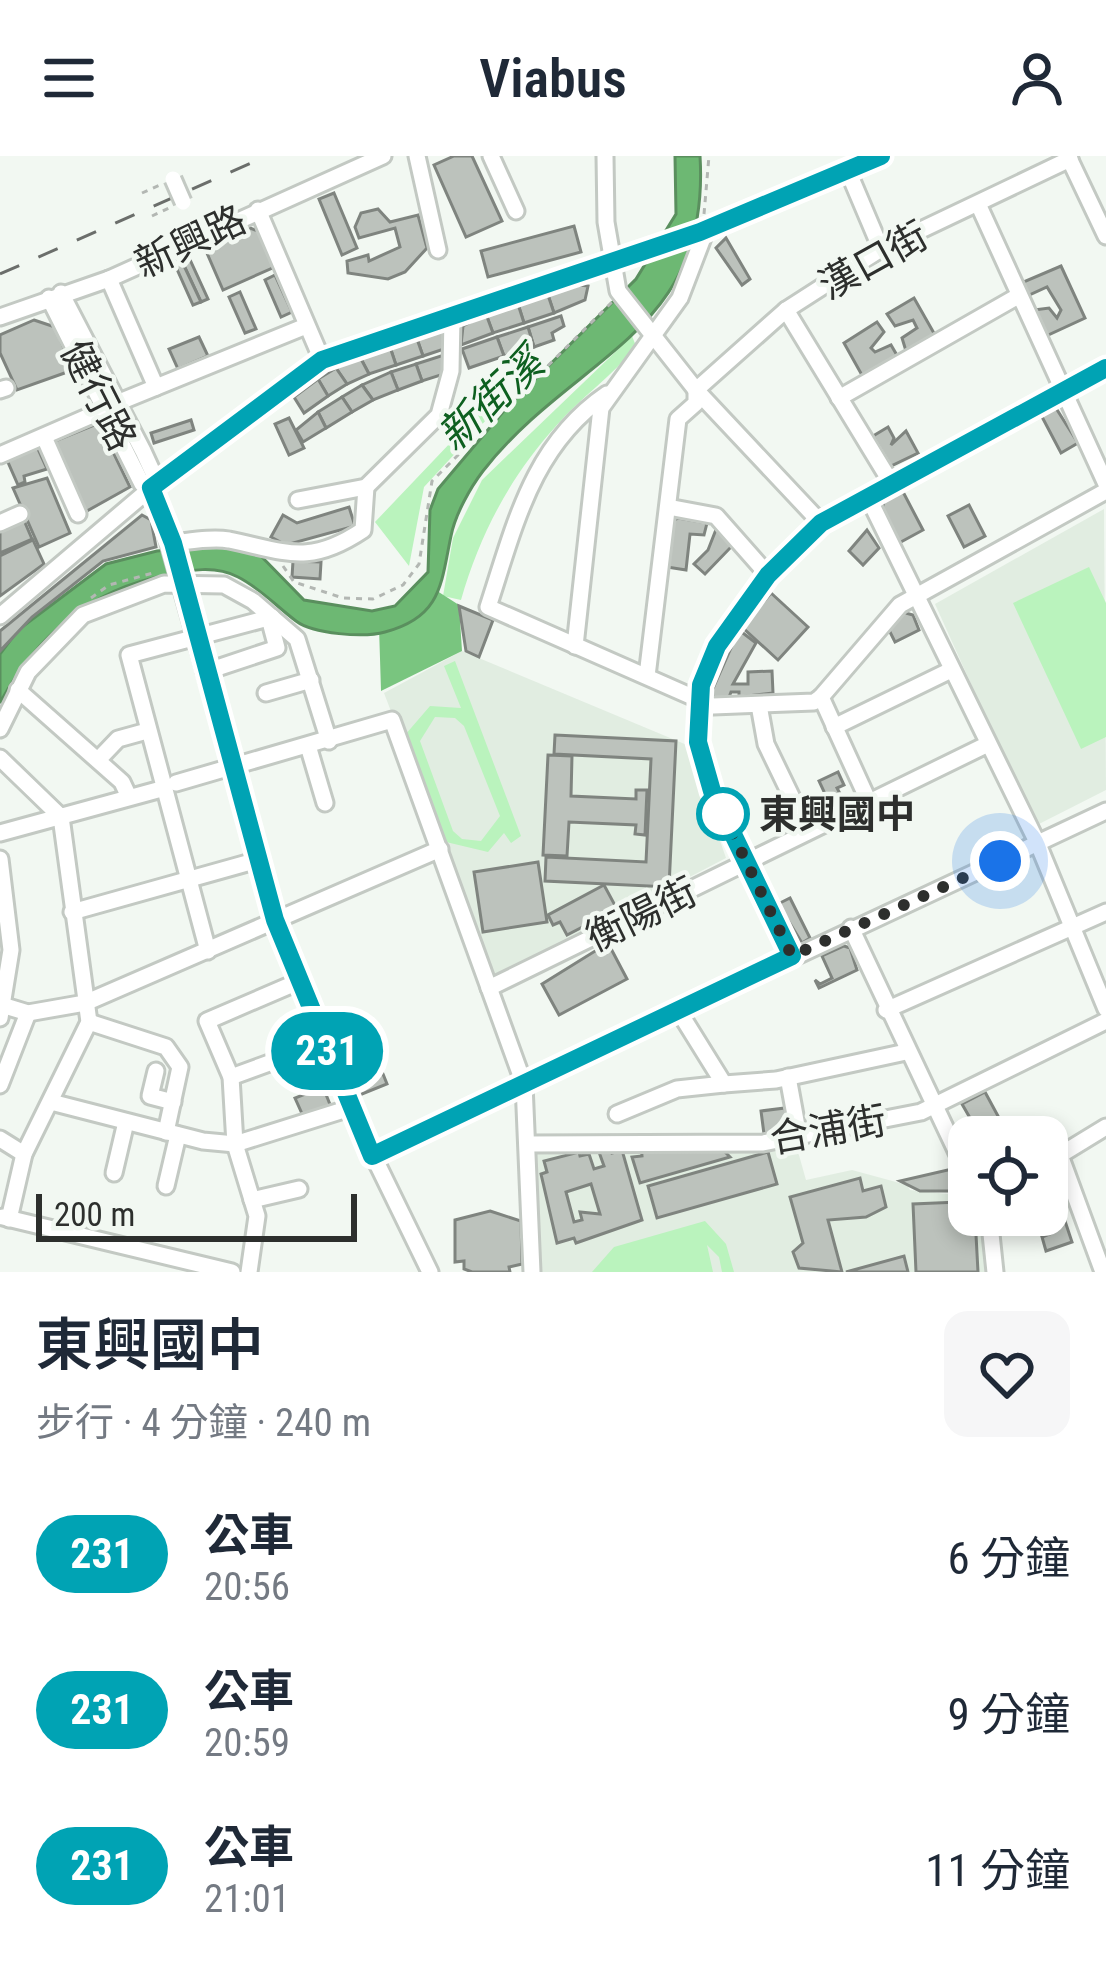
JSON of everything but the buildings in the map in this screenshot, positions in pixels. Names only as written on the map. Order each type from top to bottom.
[{"type":"street","name":"新興路","points":[[0,322],[109,279],[382,156]]},
{"type":"street","points":[[417,156],[438,250]]},
{"type":"street","points":[[491,156],[516,211]]},
{"type":"street","points":[[605,156],[616,296],[696,390],[821,523]]},
{"type":"street","points":[[0,616],[151,488],[322,360],[703,231],[881,156]]},
{"type":"street","points":[[1069,158],[1106,236]]},
{"type":"street","name":"漢口街","points":[[696,390],[786,310],[880,249],[979,206],[1069,158]]},
{"type":"street","points":[[848,171],[880,249]]},
{"type":"street","points":[[173,179],[183,202]]},
{"type":"street","points":[[608,394],[558,436],[538,466],[488,607],[713,706],[814,702],[886,618],[1106,488],[979,206]]},
{"type":"street","points":[[258,211],[322,360]]},
{"type":"street","points":[[575,646],[601,408],[648,332],[680,298],[703,231]]},
{"type":"street","points":[[109,279],[156,387]]},
{"type":"street","points":[[839,398],[1018,296]]},
{"type":"street","name":"健行路","points":[[54,299],[154,476],[151,488],[182,583]]},
{"type":"street","points":[[786,310],[892,484]]},
{"type":"street","points":[[298,500],[366,487],[439,415],[451,371],[452,316]]},
{"type":"street","points":[[0,454],[306,326]]},
{"type":"street","points":[[792,956],[707,775],[698,742],[699,696],[717,646],[768,575],[821,523],[1106,368]]},
{"type":"street","points":[[646,676],[678,419],[696,403],[696,390]]},
{"type":"street","points":[[44,436],[78,514]]},
{"type":"street","points":[[173,545],[224,539],[276,554],[316,554],[363,530],[368,518],[366,487]]},
{"type":"street","points":[[869,499],[949,671],[1038,844],[1106,1009]]},
{"type":"street","points":[[668,507],[716,516],[768,575]]},
{"type":"street","points":[[0,523],[20,514]]},
{"type":"street","points":[[182,583],[275,920],[350,1108],[430,1272]]},
{"type":"street","points":[[0,729],[18,690],[47,648],[83,615],[164,584],[182,583],[224,585],[297,639],[329,741]]},
{"type":"street","points":[[208,951],[171,785],[147,731],[128,655],[271,617]]},
{"type":"street","points":[[205,671],[277,648],[271,617]]},
{"type":"street","points":[[834,727],[949,671]]},
{"type":"street","points":[[266,693],[311,680]]},
{"type":"street","points":[[18,690],[122,782],[129,797]]},
{"type":"street","points":[[821,697],[869,802]]},
{"type":"street","points":[[759,705],[766,744],[808,831]]},
{"type":"street","points":[[0,833],[309,748],[392,720],[524,1084],[532,1272]]},
{"type":"street","points":[[98,760],[118,739],[147,731]]},
{"type":"street","name":"衡陽街","points":[[489,988],[986,745]]},
{"type":"street","points":[[309,748],[325,803]]},
{"type":"street","points":[[0,758],[61,817],[89,1022],[24,1154],[4,1217],[232,1272]]},
{"type":"street","points":[[372,1156],[1106,812]]},
{"type":"street","points":[[0,859],[11,950],[2,1012],[28,1012],[85,1003],[440,849]]},
{"type":"street","points":[[73,912],[258,860]]},
{"type":"street","points":[[886,1010],[1106,912]]},
{"type":"street","points":[[851,928],[948,1136]]},
{"type":"street","points":[[249,1272],[257,1216],[236,1144],[231,1077],[207,1021],[300,981]]},
{"type":"street","points":[[678,1010],[724,1084]]},
{"type":"street","points":[[0,1084],[28,1012]]},
{"type":"street","points":[[89,1022],[166,1047],[181,1066],[166,1186]]},
{"type":"street","name":"合浦街","points":[[529,1144],[763,1143],[799,1137],[934,1108],[1106,1022]]},
{"type":"street","points":[[617,1114],[677,1088],[788,1077],[906,1052]]},
{"type":"street","points":[[231,1077],[284,1058]]},
{"type":"street","points":[[156,1071],[150,1096],[173,1102]]},
{"type":"street","points":[[788,1077],[799,1137]]},
{"type":"street","points":[[51,1102],[172,1134],[236,1144],[350,1108]]},
{"type":"street","points":[[114,1173],[126,1122]]},
{"type":"street","points":[[1068,1150],[1106,1127]]},
{"type":"street","points":[[0,1139],[24,1154]]},
{"type":"street","points":[[252,1200],[299,1190]]},
{"type":"street","points":[[1068,1191],[1103,1272]]},
{"type":"street","points":[[991,1236],[994,1272]]},
{"type":"path","points":[[703,231],[709,156]]},
{"type":"path","points":[[142,193],[173,179]]},
{"type":"path","points":[[152,216],[183,202]]},
{"type":"path","points":[[276,554],[294,582],[317,594],[373,599],[403,585],[419,564],[432,481],[616,296]]},
{"type":"shaded area","name":"新街溪","points":[[675,156],[700,156],[698,216],[684,265],[660,304],[630,337],[519,431],[483,471],[456,519],[436,596],[418,617],[376,634],[326,632],[296,621],[254,586],[229,573],[176,573],[114,591],[68,619],[31,657],[0,703],[0,654],[18,630],[106,564],[157,551],[228,545],[260,555],[304,600],[372,611],[395,606],[428,572],[430,510],[438,489],[508,406],[636,279],[676,214]]},
{"type":"shaded area","points":[[632,336],[636,346],[539,445],[511,486],[487,529],[461,600],[443,596],[453,538],[482,480]]},
{"type":"shaded area","points":[[493,398],[500,405],[424,487],[409,566],[375,522]]},
{"type":"shaded area","points":[[1104,509],[1106,790],[1035,826],[935,604]]},
{"type":"shaded area","points":[[1089,567],[1106,603],[1106,737],[1081,749],[1013,603]]},
{"type":"shaded area","points":[[434,589],[459,605],[462,651],[381,691],[379,626]]},
{"type":"shaded area","name":"東興國中","points":[[462,651],[687,745],[726,858],[493,980],[384,693]]},
{"type":"shaded area","points":[[455,661],[521,836],[511,843],[504,833],[488,852],[446,842],[405,735],[430,706],[461,708],[444,666]],"holes":[[[435,717],[455,718],[464,726],[500,816],[481,841],[462,839],[453,831],[420,741]]]},
{"type":"shaded area","points":[[795,1141],[806,1180],[852,1170],[907,1185],[910,1190],[948,1194],[948,1236],[985,1236],[986,1272],[542,1272],[536,1152]]},
{"type":"shaded area","points":[[705,1221],[726,1244],[734,1272],[722,1272],[719,1257],[707,1245],[713,1272],[592,1272],[614,1247]]},
{"type":"railway","points":[[0,274],[267,156]]},
{"type":"bus line","name":"231","points":[[881,156],[700,232],[322,360],[151,488],[173,543],[275,920],[372,1156],[792,956],[712,791],[698,742],[701,685],[717,646],[768,575],[821,523],[1106,368]]},
{"type":"place","name":"東興國中","points":[[723,814]]},
{"type":"route","points":[[723,814],[792,956],[1000,861]]}]
